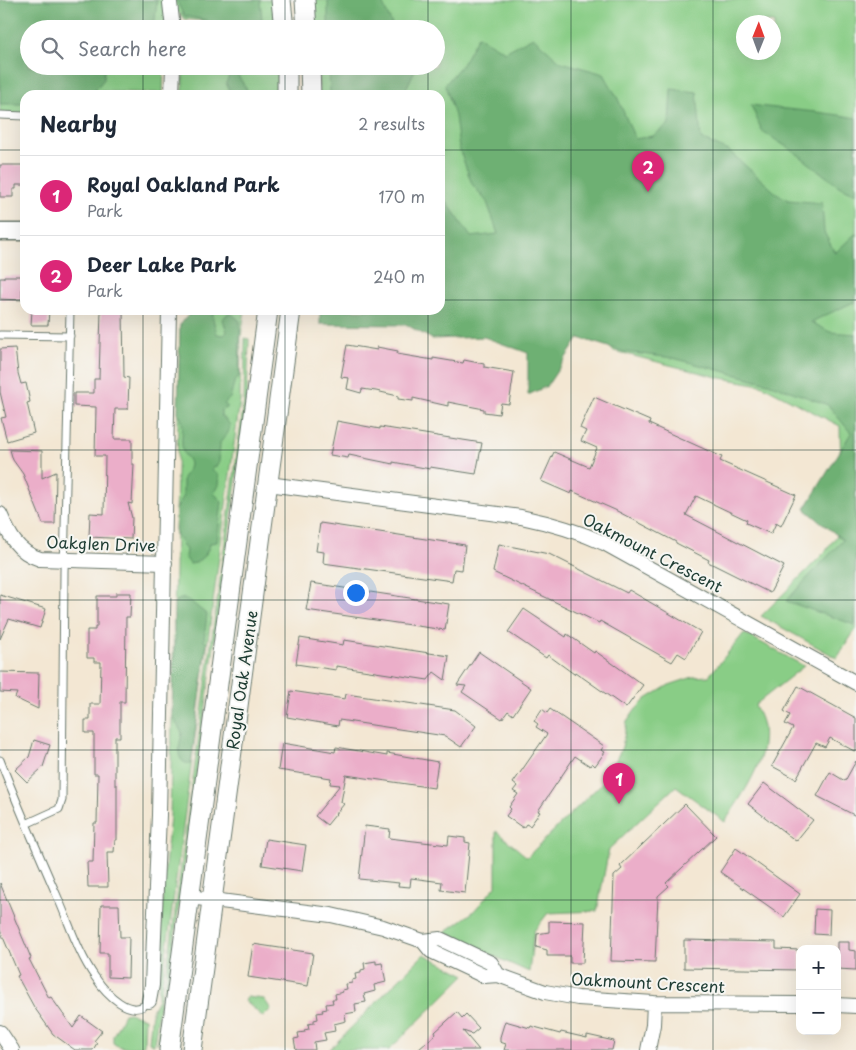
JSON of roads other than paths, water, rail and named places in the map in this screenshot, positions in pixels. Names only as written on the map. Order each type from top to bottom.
[{"type":"main road","points":[[281,0],[283,20]]},
{"type":"main road","points":[[305,0],[306,20]]},
{"type":"main road","points":[[287,75],[287,90]]},
{"type":"main road","points":[[310,75],[311,90]]},
{"type":"main road","name":"Royal Oak Avenue","points":[[169,1050],[267,315]]},
{"type":"main road","name":"Royal Oak Avenue","points":[[192,1050],[290,315]]},
{"type":"street","points":[[170,3],[172,20]]},
{"type":"street","points":[[172,75],[172,90]]},
{"type":"street","points":[[0,232],[20,232]]},
{"type":"street","points":[[149,1000],[152,985],[159,815],[169,315]]},
{"type":"street","name":"Oakmount Crescent","points":[[268,484],[521,517],[555,524],[583,533],[720,606],[856,683]]},
{"type":"street","name":"Oakglen Drive","points":[[0,514],[12,540],[25,553],[40,560],[165,564]]},
{"type":"street","name":"Oakmount Crescent","points":[[189,898],[352,920],[383,927],[423,941],[431,951],[484,976],[498,975],[527,986],[564,996],[591,1000],[654,1003],[796,1004]]},
{"type":"street","points":[[648,1050],[653,1024],[654,1003]]},
{"type":"street","points":[[841,1005],[856,1006]]},
{"type":"street","points":[[0,1032],[12,1050]]},
{"type":"lane","points":[[0,115],[20,116]]},
{"type":"lane","points":[[26,824],[59,809],[62,800],[64,562],[70,315]]},
{"type":"lane","points":[[0,335],[70,336]]},
{"type":"lane","points":[[0,760],[81,952],[94,976],[103,988],[125,1006],[135,1009],[144,1006],[149,1000]]},
{"type":"place","name":"Deer Lake Park","points":[[648,192]]},
{"type":"place","name":"Royal Oakland Park","points":[[619,804]]}]
